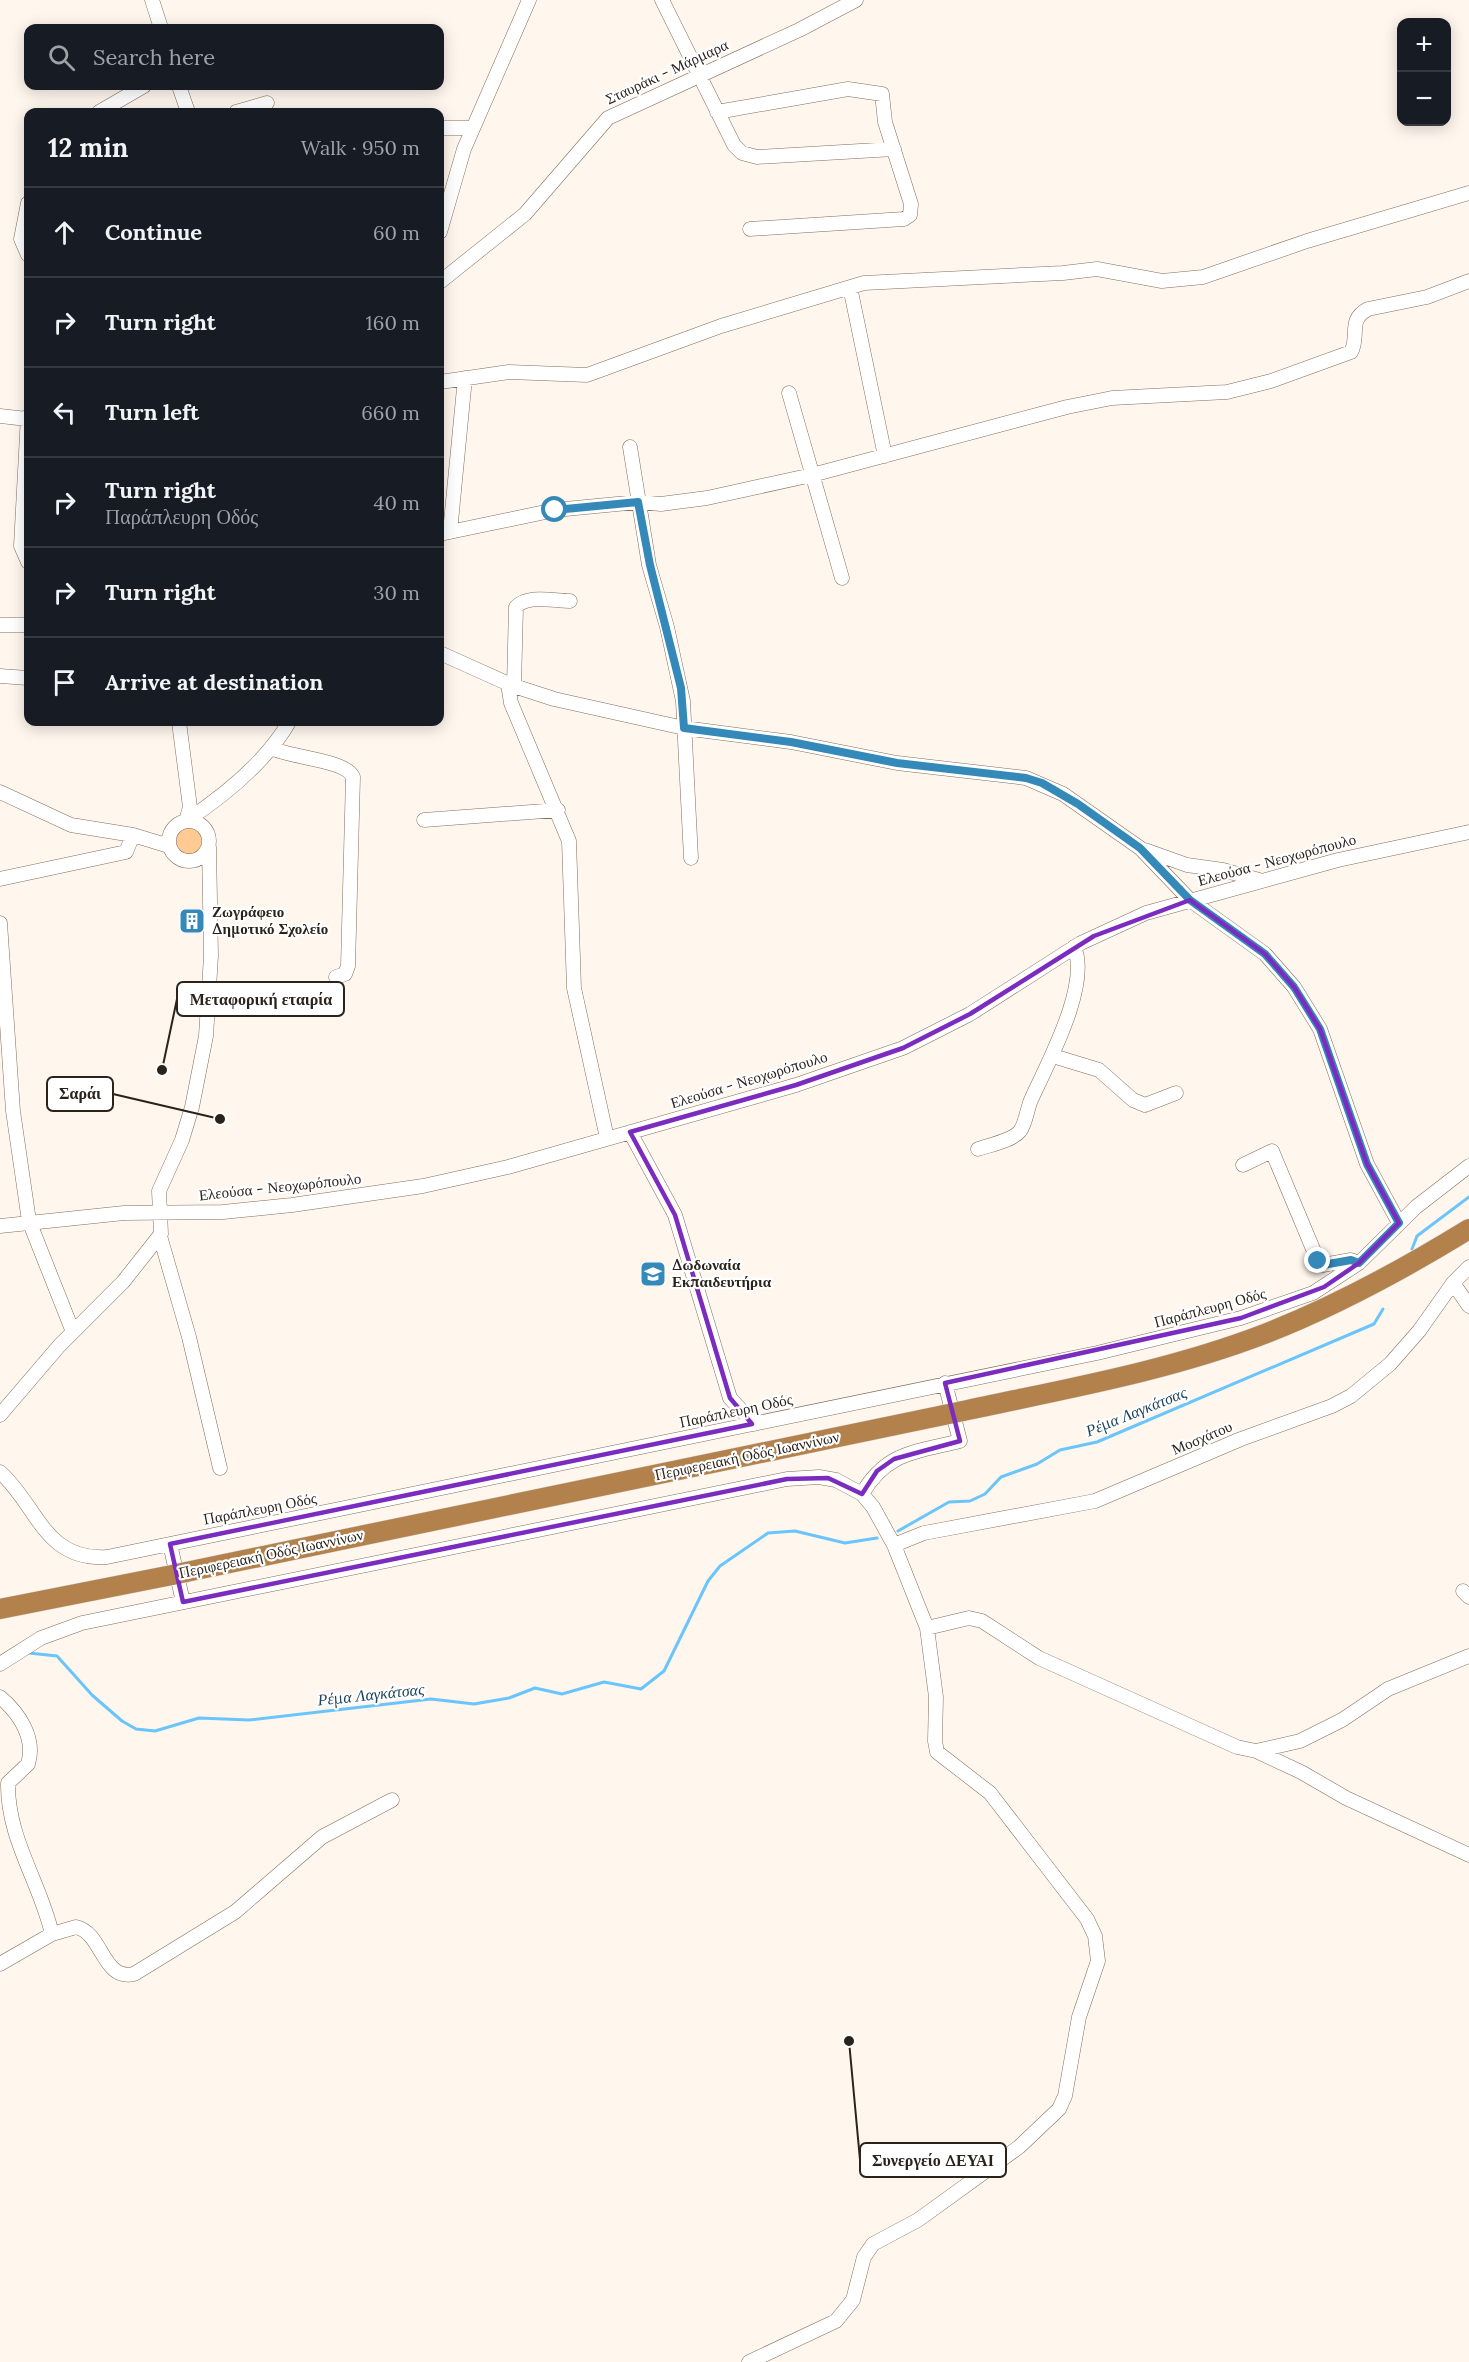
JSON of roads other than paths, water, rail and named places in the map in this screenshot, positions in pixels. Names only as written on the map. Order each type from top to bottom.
[{"type":"highway","name":"Περιφερειακή Οδός Ιωαννίνων","points":[[0,1609],[953,1413],[1156,1368],[1257,1336],[1348,1298],[1469,1229]]},
{"type":"street","points":[[152,0],[160,24]]},
{"type":"street","points":[[444,219],[472,128],[529,0]]},
{"type":"street","points":[[662,0],[736,148],[753,157],[894,149]]},
{"type":"street","name":"Σταυράκι - Μάρμαρα","points":[[444,278],[525,214],[608,117],[799,30],[856,0]]},
{"type":"street","points":[[717,112],[848,89],[880,92],[885,122],[911,204],[911,213],[907,218],[750,229]]},
{"type":"street","points":[[106,108],[137,90]]},
{"type":"street","points":[[180,90],[187,108]]},
{"type":"street","points":[[250,108],[267,103]]},
{"type":"street","points":[[444,128],[472,128]]},
{"type":"street","points":[[444,381],[518,371],[587,375],[692,336],[864,283],[1063,273],[1090,269],[1151,280],[1193,279],[1469,193]]},
{"type":"street","points":[[24,224],[21,239],[24,246]]},
{"type":"street","points":[[465,378],[445,533],[555,510],[638,502],[661,504],[707,498],[813,475],[1067,407],[1112,398],[1227,392],[1271,381],[1351,352],[1355,343],[1354,323],[1364,310],[1427,297],[1469,281]]},
{"type":"street","points":[[850,287],[885,456]]},
{"type":"street","points":[[789,393],[842,578]]},
{"type":"street","points":[[0,416],[24,417]]},
{"type":"street","points":[[630,447],[650,565],[681,688],[691,858]]},
{"type":"street","points":[[24,520],[21,546],[24,553]]},
{"type":"street","points":[[570,601],[529,600],[516,606],[511,703],[558,810],[569,841],[574,988],[607,1138]]},
{"type":"street","points":[[0,625],[24,625]]},
{"type":"street","points":[[444,655],[511,685],[554,699],[684,728],[791,742],[897,763],[1026,778],[1063,794],[1140,848],[1190,900],[1265,954],[1294,987],[1320,1029],[1367,1164],[1399,1223]]},
{"type":"street","points":[[0,676],[24,678]]},
{"type":"street","points":[[180,726],[190,807],[180,824]]},
{"type":"street","points":[[208,886],[200,872],[189,862],[176,858],[169,846],[170,833],[220,796],[272,748],[286,726]]},
{"type":"street","points":[[272,748],[285,755],[342,766],[351,771],[353,777],[348,966],[345,974],[336,977]]},
{"type":"street","points":[[0,792],[71,825],[133,836],[169,846]]},
{"type":"street","points":[[220,796],[213,812],[208,840],[211,975],[203,1061],[182,1140],[159,1191],[160,1236],[189,1337],[220,1468]]},
{"type":"street","points":[[424,820],[558,810]]},
{"type":"street","points":[[133,836],[180,824],[199,823],[208,840],[201,858],[189,862]]},
{"type":"street","name":"Ελεούσα - Νεοχωρόπουλο","points":[[0,1226],[29,1221],[243,1210],[423,1186],[483,1174],[796,1085],[914,1043],[970,1014],[1074,947],[1146,913],[1358,855],[1469,832]]},
{"type":"street","points":[[0,879],[126,852],[133,836]]},
{"type":"street","points":[[1140,848],[1187,866],[1223,870],[1260,881]]},
{"type":"street","points":[[0,923],[3,1035],[18,1157],[29,1221],[72,1332]]},
{"type":"street","points":[[978,1149],[1019,1132],[1063,1032],[1078,974],[1079,960],[1074,947]]},
{"type":"street","points":[[1053,1056],[1099,1070],[1129,1096],[1145,1105],[1176,1093]]},
{"type":"street","points":[[630,1132],[675,1215],[730,1398],[754,1424]]},
{"type":"street","points":[[1243,1165],[1272,1152],[1318,1261],[1323,1265],[1351,1260],[1359,1263]]},
{"type":"street","name":"Παράπλευρη Οδός","points":[[0,1472],[54,1541],[76,1554],[107,1557],[1097,1353],[1268,1310],[1324,1287],[1359,1263],[1399,1223],[1469,1166]]},
{"type":"street","points":[[0,1415],[72,1332],[106,1301],[160,1236]]},
{"type":"street","name":"Μοσχάτου","points":[[894,1545],[924,1533],[1095,1501],[1232,1443],[1332,1406],[1351,1396],[1390,1364],[1419,1331],[1453,1283],[1469,1267]]},
{"type":"street","points":[[1453,1283],[1469,1306]]},
{"type":"street","points":[[862,1494],[877,1471],[894,1459],[960,1441],[945,1383]]},
{"type":"street","points":[[0,1664],[28,1644],[68,1627],[787,1479],[828,1478],[848,1485],[862,1494],[882,1521],[894,1545],[927,1628],[936,1697],[935,1745],[937,1752],[984,1787],[999,1803],[1083,1913],[1096,1941],[1096,1970],[1078,2022],[1065,2096],[1055,2114],[1019,2147],[918,2220],[873,2244],[864,2257],[853,2300],[840,2317],[808,2336],[749,2362]]},
{"type":"street","points":[[170,1544],[183,1602]]},
{"type":"street","points":[[927,1628],[969,1618],[982,1621],[1046,1662],[1238,1747],[1256,1751],[1365,1808],[1469,1855]]},
{"type":"street","points":[[1256,1751],[1310,1737],[1388,1689],[1469,1656]]},
{"type":"street","points":[[0,1697],[19,1718],[30,1741],[28,1764],[8,1783],[11,1819],[52,1934]]},
{"type":"street","points":[[0,1964],[52,1934],[72,1927],[84,1929],[91,1935],[115,1971],[124,1976],[134,1974],[235,1912],[322,1837],[392,1800]]},
{"type":"waterway","name":"Ρέμα Λαγκάτσας","points":[[1412,1249],[1417,1236],[1469,1197]]},
{"type":"waterway","name":"Ρέμα Λαγκάτσας","points":[[898,1531],[949,1502],[970,1501],[985,1494],[1001,1477],[1037,1464],[1060,1450],[1097,1442],[1374,1324],[1383,1309]]},
{"type":"waterway","name":"Ρέμα Λαγκάτσας","points":[[29,1653],[57,1656],[92,1695],[122,1721],[136,1729],[155,1731],[199,1718],[249,1720],[431,1699],[474,1704],[509,1698],[535,1688],[562,1694],[604,1682],[641,1689],[664,1671],[708,1581],[720,1566],[768,1533],[795,1531],[845,1543],[877,1538]]},
{"type":"place","name":"Ζωγράφειο Δημοτικό Σχολείο","points":[[192,921]]},
{"type":"place","name":"Μεταφορική εταιρία","points":[[162,1070]]},
{"type":"place","name":"Σαράι","points":[[220,1119]]},
{"type":"place","name":"Δωδωναία Εκπαιδευτήρια","points":[[653,1274]]},
{"type":"place","name":"Συνεργείο ΔΕΥΑΙ","points":[[849,2041]]}]
